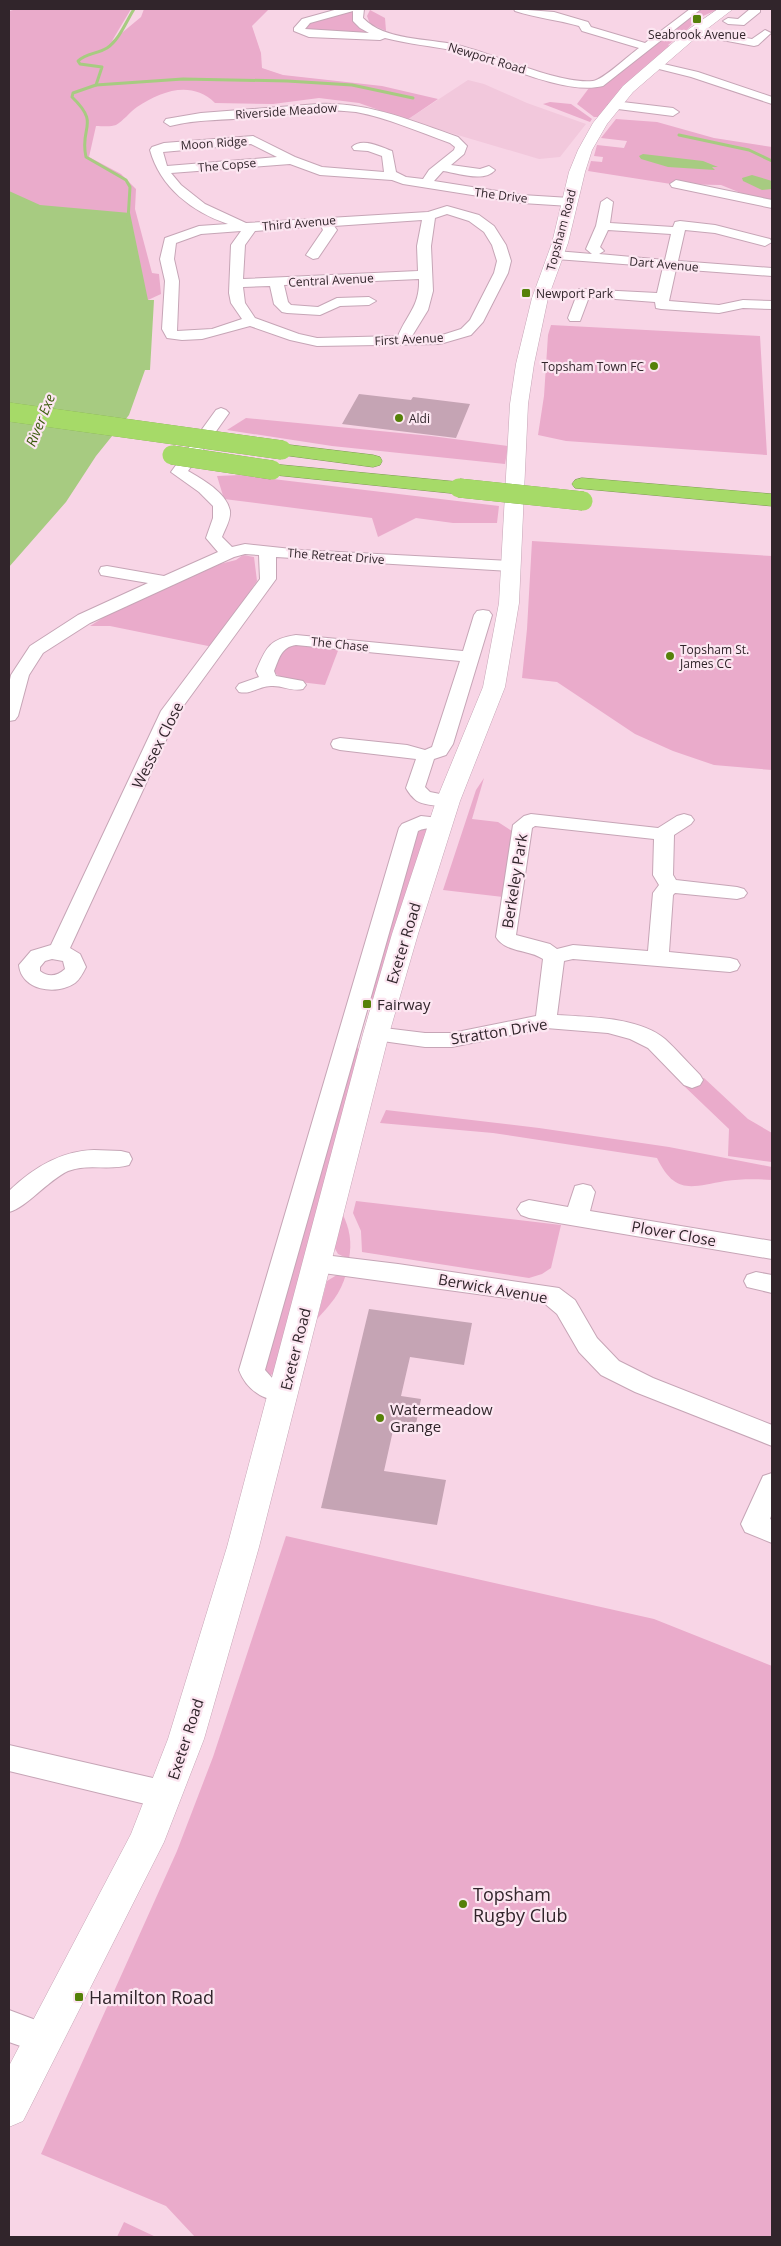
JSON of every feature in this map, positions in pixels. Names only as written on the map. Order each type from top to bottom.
[{"type":"highway","points":[[9,412],[192,439],[282,450],[461,480]]},
{"type":"highway","points":[[156,453],[272,470],[461,480],[772,516]]},
{"type":"highway","points":[[582,493],[772,500]]},
{"type":"street","name":"Newport Road","points":[[349,9],[306,21],[299,28],[304,33],[318,35],[374,38],[386,36]]},
{"type":"street","name":"Newport Road","points":[[360,9],[357,19],[360,24],[371,31],[386,36],[459,48],[586,86],[599,84],[648,46]]},
{"type":"street","points":[[519,9],[539,15],[554,15],[584,24],[586,29],[648,46],[696,9]]},
{"type":"street","name":"Topsham Road","points":[[512,566],[515,467],[524,364],[540,298],[556,255],[577,172],[585,150],[600,123],[628,89],[694,32],[726,14],[740,23],[752,12]]},
{"type":"street","points":[[694,32],[772,46]]},
{"type":"street","points":[[754,43],[765,33]]},
{"type":"street","points":[[656,65],[694,74],[772,101]]},
{"type":"street","points":[[614,105],[673,112]]},
{"type":"street","name":"Riverside Meadow","points":[[170,122],[182,115],[326,107],[362,110],[462,146],[460,151],[433,173],[429,185]]},
{"type":"street","name":"Moon Ridge","points":[[251,227],[219,217],[200,206],[177,188],[161,166],[156,150],[183,145],[255,140],[291,160],[329,173],[393,176]]},
{"type":"street","points":[[358,147],[369,148],[388,154],[390,161],[388,167],[393,176]]},
{"type":"street","name":"The Copse","points":[[164,170],[291,160]]},
{"type":"street","points":[[440,167],[481,173],[489,170]]},
{"type":"street","name":"The Drive","points":[[393,176],[429,185],[522,198],[570,202]]},
{"type":"street","points":[[676,184],[772,204]]},
{"type":"street","points":[[429,185],[429,191],[446,205],[447,210]]},
{"type":"street","points":[[597,251],[593,249],[603,226],[607,202]]},
{"type":"street","name":"Third Avenue","points":[[250,321],[238,303],[236,283],[238,245],[251,227],[429,216],[447,210]]},
{"type":"street","name":"First Avenue","points":[[250,321],[295,337],[317,342],[404,339],[440,340],[466,332],[476,322],[503,267],[502,253],[489,229],[474,218],[447,210]]},
{"type":"street","points":[[404,339],[409,327],[421,310],[426,291],[424,246],[429,216]]},
{"type":"street","points":[[313,255],[330,230],[325,221]]},
{"type":"street","points":[[766,256],[703,227],[680,225],[661,305],[719,308],[751,304],[772,305]]},
{"type":"street","points":[[603,226],[678,231]]},
{"type":"street","points":[[250,321],[219,332],[188,336],[172,335],[169,329],[172,281],[167,259],[170,241],[199,230],[251,227]]},
{"type":"street","name":"Dart Avenue","points":[[556,255],[670,264],[766,256]]},
{"type":"street","points":[[575,318],[590,266]]},
{"type":"street","name":"Central Avenue","points":[[236,283],[426,275]]},
{"type":"street","points":[[276,282],[281,304],[287,309],[320,311],[337,302],[369,301]]},
{"type":"street","points":[[584,292],[662,298]]},
{"type":"street","points":[[221,413],[179,472],[190,478],[220,506],[222,512],[214,538],[228,553]]},
{"type":"street","name":"The Retreat Drive","points":[[9,716],[20,674],[36,650],[84,620],[228,553],[245,550],[268,551],[301,555],[512,566]]},
{"type":"street","name":"Wessex Close","points":[[42,991],[40,981],[30,974],[29,965],[32,960],[44,953],[58,952],[170,711],[268,579],[268,551]]},
{"type":"street","name":"Exeter Road","points":[[9,2108],[146,1842],[166,1795],[188,1730],[241,1555],[376,1034],[405,934],[445,812],[494,687],[505,630],[512,566]]},
{"type":"street","points":[[107,571],[166,581]]},
{"type":"street","points":[[340,744],[407,751],[426,756],[439,751],[444,744],[483,614]]},
{"type":"street","name":"The Chase","points":[[269,680],[265,671],[277,646],[284,641],[296,640],[470,657]]},
{"type":"street","points":[[245,688],[269,680],[297,685]]},
{"type":"street","points":[[426,756],[416,791],[445,812]]},
{"type":"street","points":[[284,1391],[260,1384],[253,1376],[252,1370],[410,828],[445,812]]},
{"type":"street","name":"Berkeley Park","points":[[554,956],[543,949],[512,942],[506,937],[523,825],[531,820],[639,830],[664,835]]},
{"type":"street","points":[[684,820],[667,829],[664,835],[662,875],[670,886],[737,893]]},
{"type":"street","points":[[658,958],[663,893],[670,886]]},
{"type":"street","points":[[546,1021],[554,956],[573,952],[730,965]]},
{"type":"street","name":"Stratton Drive","points":[[376,1034],[425,1040],[452,1040],[546,1021],[608,1026],[637,1033],[656,1043],[692,1080]]},
{"type":"street","points":[[9,1204],[42,1176],[59,1166],[78,1160],[121,1159]]},
{"type":"street","points":[[577,1216],[583,1192]]},
{"type":"street","name":"Plover Close","points":[[529,1208],[772,1250]]},
{"type":"street","name":"Berwick Avenue","points":[[316,1263],[550,1295],[566,1307],[588,1345],[610,1368],[644,1385],[772,1436]]},
{"type":"street","points":[[772,1484],[754,1524],[772,1532]]},
{"type":"street","points":[[9,1758],[166,1795]]},
{"type":"street","points":[[9,2026],[46,2039]]},
{"type":"shaded area","points":[[17,9],[131,9],[112,41],[141,17],[144,9],[269,9],[252,26],[261,53],[262,68],[283,75],[382,86],[438,99],[407,120],[359,103],[319,98],[273,104],[215,103],[206,96],[196,92],[176,90],[147,101],[116,125],[96,126],[89,157],[121,174],[136,189],[135,209],[152,273],[159,274],[161,294],[148,300],[9,229],[9,11]]},
{"type":"shaded area","points":[[701,9],[719,9],[696,19],[689,28],[668,45],[670,46],[599,117],[594,117],[577,104],[589,88],[599,86]]},
{"type":"shaded area","points":[[370,10],[385,18],[386,31],[370,24],[367,16]]},
{"type":"shaded area","points":[[352,11],[356,26],[371,34],[305,30],[305,24]]},
{"type":"shaded area","points":[[468,80],[484,84],[527,103],[586,124],[560,157],[539,159],[407,120]]},
{"type":"shaded area","points":[[550,102],[571,104],[592,119],[590,122],[543,104]]},
{"type":"shaded area","points":[[616,119],[657,122],[714,138],[772,147],[772,200],[741,193],[721,185],[671,184],[588,171],[591,161],[602,162],[603,157],[594,156],[597,145],[624,148],[627,141],[601,138]]},
{"type":"shaded area","name":"Topsham Town FC","points":[[551,325],[760,336],[767,455],[566,441],[538,435],[544,396],[548,335]]},
{"type":"shaded area","points":[[246,418],[431,436],[508,446],[505,464],[332,446],[227,430]]},
{"type":"shaded area","points":[[240,475],[499,506],[497,523],[453,523],[416,518],[378,537],[372,518],[224,499],[217,476]]},
{"type":"shaded area","name":"Topsham St. James CC","points":[[532,541],[772,556],[772,770],[714,765],[673,751],[635,734],[557,682],[522,678]]},
{"type":"shaded area","points":[[243,555],[254,557],[257,581],[213,647],[110,626],[90,626],[120,607],[220,564],[236,560]]},
{"type":"shaded area","points":[[297,643],[339,648],[325,685],[283,680],[272,670],[280,650]]},
{"type":"shaded area","points":[[484,778],[472,819],[498,822],[515,833],[503,897],[443,890],[476,790]]},
{"type":"shaded area","points":[[425,828],[428,830],[376,1000],[368,1000],[417,830]]},
{"type":"shaded area","points":[[356,1044],[362,1057],[275,1374],[265,1376],[263,1362]]},
{"type":"shaded area","points":[[704,1078],[748,1119],[772,1133],[772,1162],[728,1156],[729,1129],[683,1085]]},
{"type":"shaded area","points":[[386,1110],[539,1128],[669,1147],[772,1167],[772,1180],[737,1180],[685,1186],[670,1178],[657,1158],[493,1133],[380,1123]]},
{"type":"shaded area","points":[[356,1201],[561,1225],[551,1268],[542,1274],[529,1278],[362,1252],[361,1231],[353,1213]]},
{"type":"shaded area","points":[[342,1213],[350,1236],[349,1259],[338,1254],[334,1247]]},
{"type":"shaded area","points":[[340,1273],[346,1274],[338,1293],[317,1319],[327,1281]]},
{"type":"shaded area","name":"Topsham Rugby Club","points":[[286,1536],[654,1619],[772,1666],[772,2237],[195,2237],[166,2206],[41,2154],[177,1851],[213,1757]]},
{"type":"shaded area","points":[[124,2222],[156,2237],[117,2237]]},
{"type":"water","points":[[643,154],[703,161],[718,167],[712,167],[715,170],[668,167],[641,159],[639,156]]},
{"type":"water","points":[[752,175],[772,181],[772,189],[762,190],[743,181],[742,178]]},
{"type":"water","name":"River Exe","points":[[9,191],[40,205],[130,213],[148,300],[154,300],[150,370],[145,370],[129,415],[96,456],[66,502],[9,567]]},
{"type":"building","name":"Aldi","points":[[359,394],[411,400],[413,397],[470,404],[456,438],[342,424]]},
{"type":"building","name":"Watermeadow Grange","points":[[369,1309],[472,1323],[464,1365],[410,1357],[401,1396],[421,1399],[415,1429],[394,1426],[384,1471],[446,1480],[437,1525],[321,1508]]},
{"type":"waterway","points":[[96,85],[102,67],[80,64],[78,61],[84,56],[103,50],[111,45],[119,36],[134,9]]},
{"type":"waterway","points":[[96,85],[183,79],[287,81],[352,85],[413,98]]},
{"type":"waterway","points":[[96,85],[73,93],[72,97],[81,106],[87,120],[85,138],[86,157],[126,180],[130,187],[128,220]]},
{"type":"waterway","points":[[679,135],[749,150],[772,161]]},
{"type":"place","name":"Seabrook Avenue","points":[[697,19]]},
{"type":"place","name":"Newport Park","points":[[526,293]]},
{"type":"place","name":"Topsham Town FC","points":[[654,366]]},
{"type":"place","name":"Aldi","points":[[399,418]]},
{"type":"place","name":"Topsham St. James CC","points":[[670,656]]},
{"type":"place","name":"Fairway","points":[[367,1004]]},
{"type":"place","name":"Watermeadow Grange","points":[[380,1418]]},
{"type":"place","name":"Topsham Rugby Club","points":[[463,1904]]},
{"type":"place","name":"Hamilton Road","points":[[79,1997]]}]
